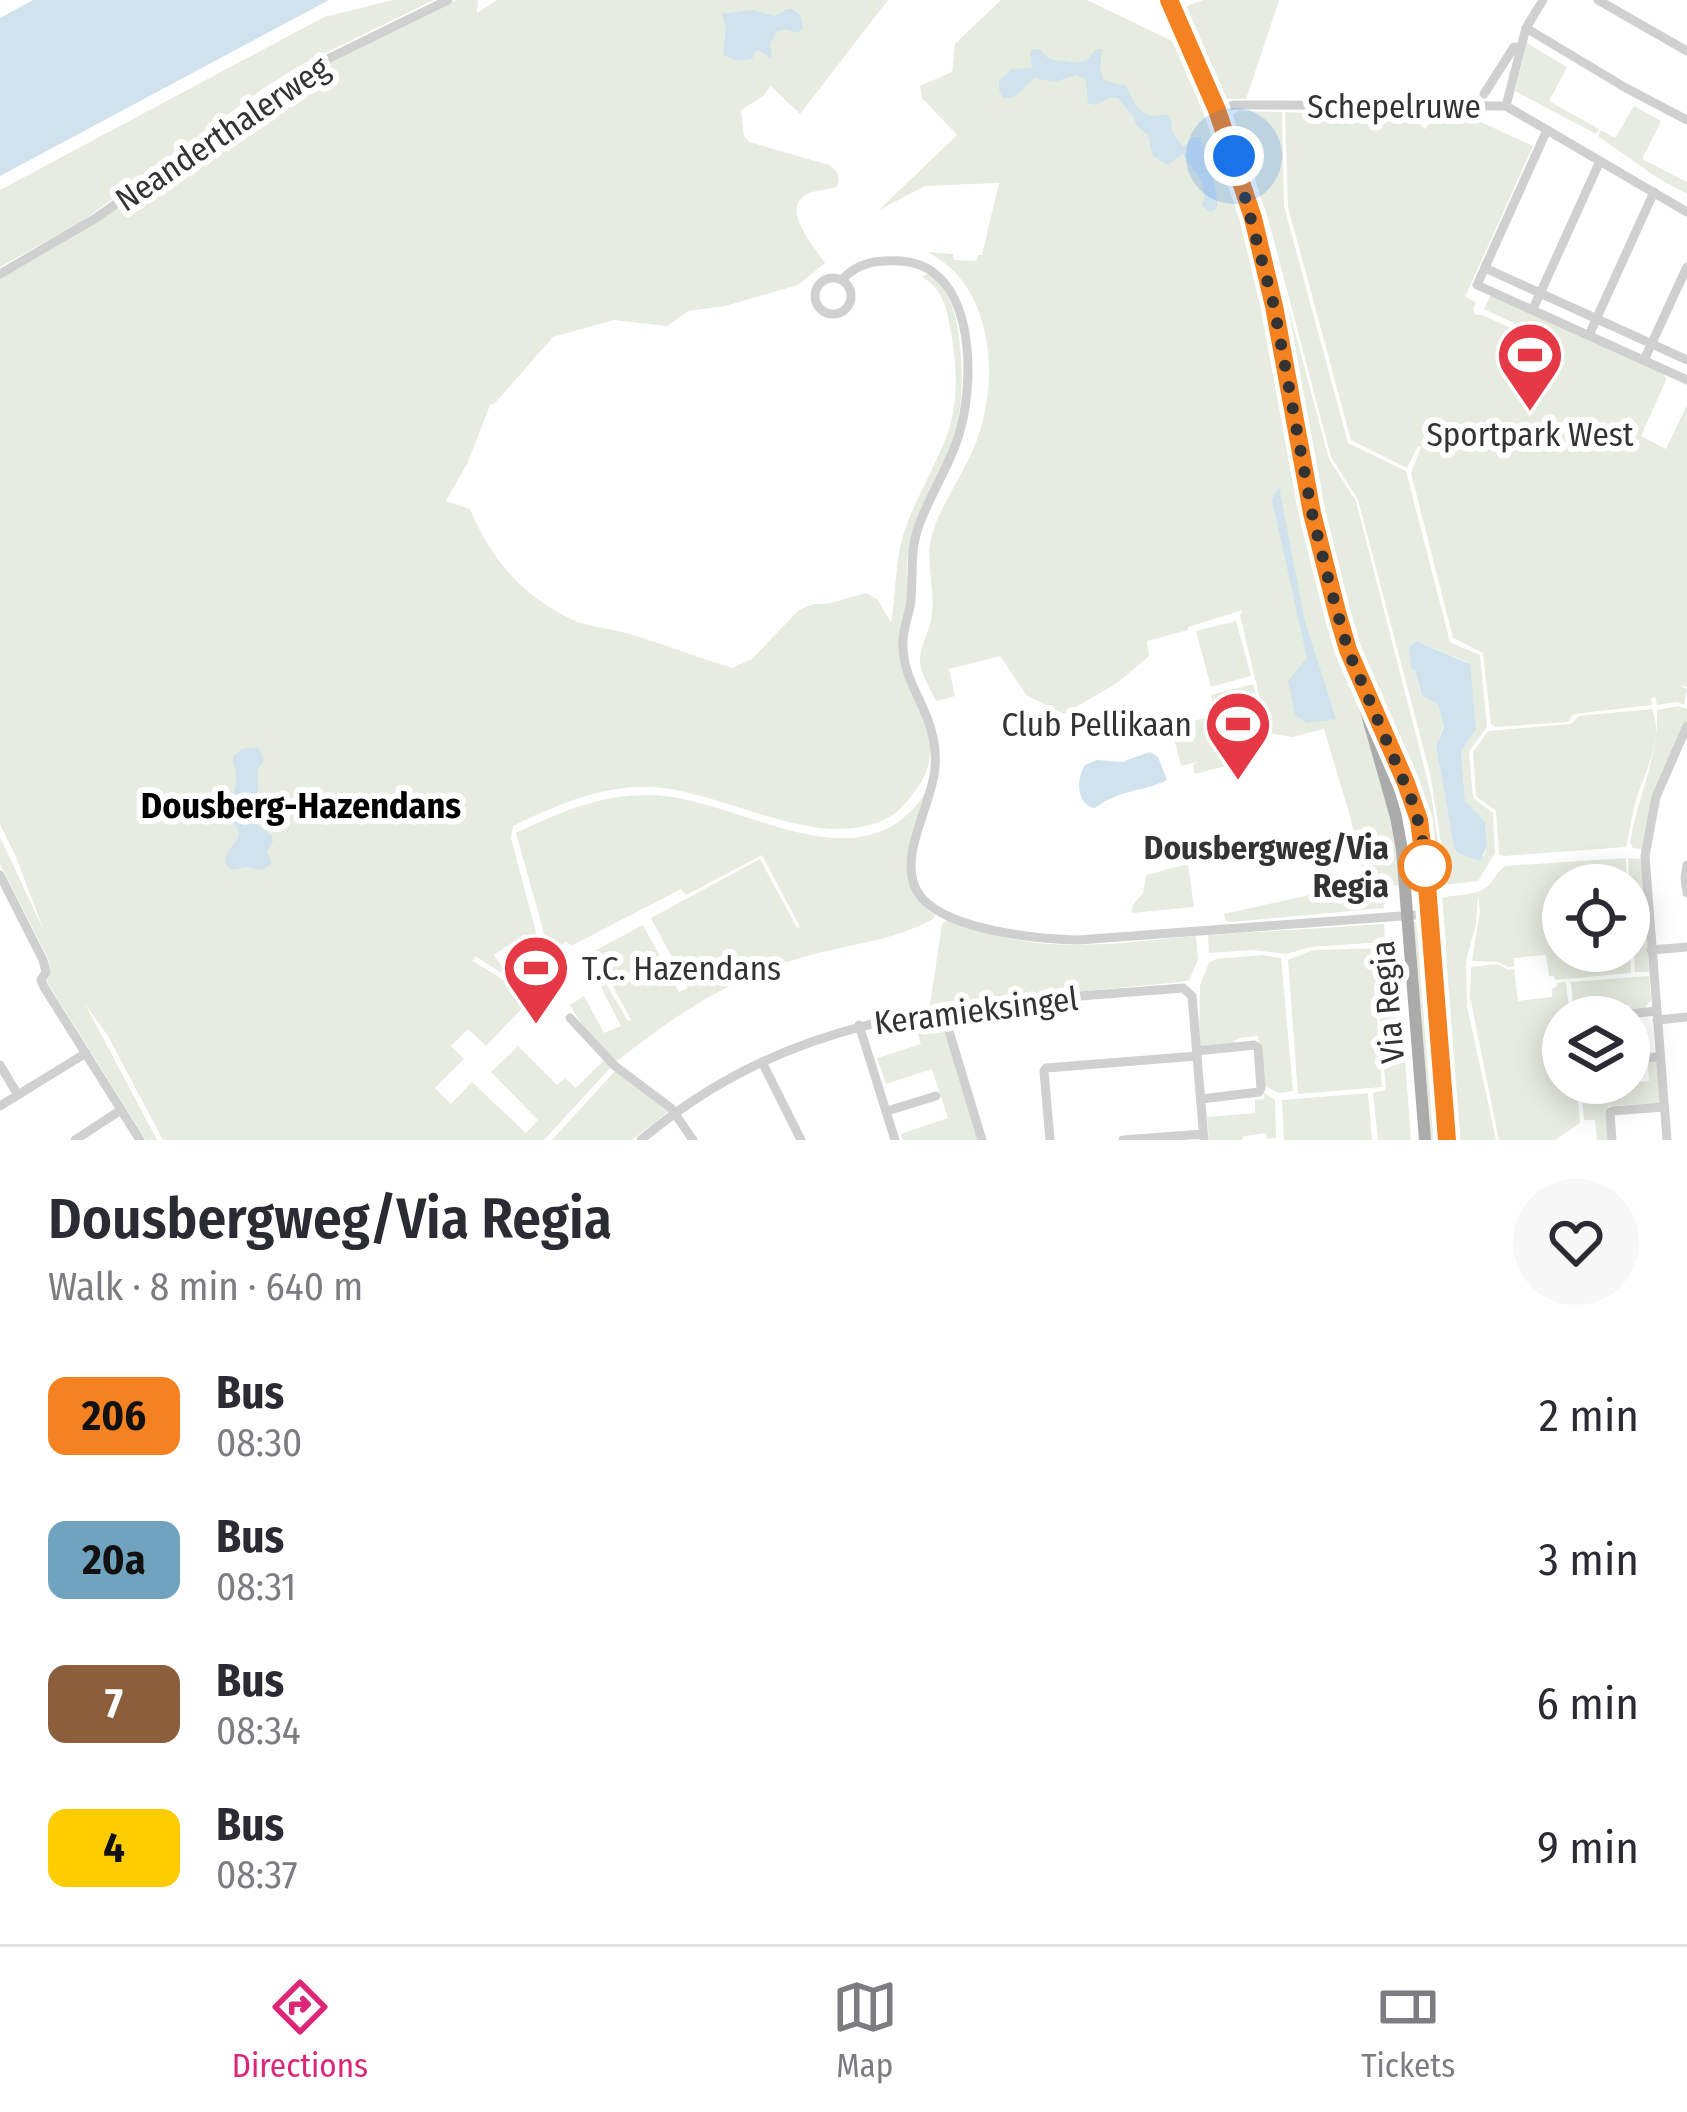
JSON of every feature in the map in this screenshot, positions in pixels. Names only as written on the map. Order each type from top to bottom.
[{"type":"main road","name":"Via Regia","points":[[1172,0],[1244,188],[1265,267],[1312,513],[1396,817],[1425,1140]]},
{"type":"main road","name":"Via Regia","points":[[1348,650],[1422,835],[1447,1140]]},
{"type":"street","name":"Neanderthalerweg","points":[[0,274],[96,218],[301,72],[448,0]]},
{"type":"street","points":[[1506,106],[1526,28],[1543,0]]},
{"type":"street","points":[[1598,0],[1687,52]]},
{"type":"street","points":[[1526,28],[1687,120]]},
{"type":"street","points":[[1484,94],[1514,47],[1520,48]]},
{"type":"street","name":"Schepelruwe","points":[[1217,110],[1249,105],[1506,106],[1687,212]]},
{"type":"street","points":[[1547,130],[1478,285],[1687,380]]},
{"type":"street","points":[[1533,309],[1600,161]]},
{"type":"street","points":[[1588,335],[1654,192]]},
{"type":"street","points":[[842,280],[864,264],[917,263],[946,284],[965,333],[968,381],[964,412],[956,444],[918,527],[902,644],[907,671],[935,741],[934,777],[911,863],[913,883],[922,898],[944,914],[992,930],[1050,939],[1429,914]]},
{"type":"street","points":[[1644,360],[1687,266]]},
{"type":"street","points":[[1485,268],[1687,360]]},
{"type":"street","points":[[829,278],[842,280],[850,290],[850,302],[840,313],[824,312],[817,304],[816,288],[829,278]]},
{"type":"street","points":[[1667,1140],[1645,878],[1649,824],[1687,726]]},
{"type":"street","points":[[1687,865],[1687,892]]},
{"type":"street","points":[[0,875],[3,890],[43,960],[44,987],[140,1140]]},
{"type":"street","points":[[1651,950],[1687,947]]},
{"type":"street","name":"Keramieksingel","points":[[641,1140],[673,1111],[762,1062],[859,1025],[943,1008],[1184,988],[1192,996],[1197,1054]]},
{"type":"street","points":[[943,1008],[982,1140]]},
{"type":"street","points":[[1650,1016],[1687,1017]]},
{"type":"street","points":[[570,1018],[615,1066],[673,1111],[693,1140]]},
{"type":"street","points":[[859,1025],[895,1140]]},
{"type":"street","points":[[1050,1140],[1046,1068],[1258,1048],[1261,1088],[1256,1094],[1201,1099]]},
{"type":"street","points":[[0,1106],[86,1053]]},
{"type":"street","points":[[1123,1140],[1204,1137],[1197,1054]]},
{"type":"street","points":[[1650,1058],[1660,1057]]},
{"type":"street","points":[[762,1062],[801,1140]]},
{"type":"street","points":[[0,1065],[18,1095]]},
{"type":"street","points":[[887,1111],[936,1096]]},
{"type":"street","points":[[1612,1140],[1612,1111],[1664,1107]]},
{"type":"street","points":[[75,1140],[121,1110]]},
{"type":"shaded area","points":[[393,0],[434,0],[299,66],[81,222],[0,267],[0,190],[324,17]]},
{"type":"shaded area","points":[[456,0],[478,0],[477,13],[497,0],[888,0],[800,114],[771,86],[741,110],[749,142],[829,165],[836,172],[836,187],[807,194],[797,209],[802,228],[825,263],[798,285],[725,306],[688,311],[667,326],[614,320],[553,337],[490,405],[468,462],[446,501],[470,509],[512,577],[559,613],[732,668],[752,659],[799,610],[813,604],[866,593],[878,600],[891,623],[902,539],[947,435],[955,397],[955,358],[946,308],[922,277],[929,273],[942,286],[953,310],[962,385],[952,441],[908,555],[907,600],[900,632],[929,727],[925,775],[901,808],[864,826],[805,825],[681,791],[633,787],[563,804],[513,826],[511,838],[542,955],[525,934],[494,955],[511,979],[475,956],[473,961],[532,998],[486,1046],[468,1029],[451,1046],[464,1059],[435,1088],[451,1104],[472,1082],[526,1133],[538,1120],[491,1072],[518,1046],[557,1085],[565,1078],[576,1088],[604,1060],[611,1067],[544,1140],[163,1140],[108,1036],[85,1004],[157,1140],[146,1140],[47,982],[48,958],[0,864],[0,837],[44,931],[0,824],[0,279],[55,247],[304,75]]},
{"type":"shaded area","points":[[1001,0],[1087,0],[1176,43],[1209,125],[1219,121],[1276,335],[1308,511],[1394,822],[1402,885],[1378,887],[1364,876],[1324,729],[1292,737],[1268,733],[1240,615],[1243,610],[1147,641],[1149,656],[1117,683],[1064,714],[1026,695],[1000,656],[949,669],[955,696],[936,701],[925,680],[920,658],[932,614],[930,541],[977,440],[989,361],[978,309],[966,286],[927,252],[976,261],[982,255],[999,183],[925,186],[879,210],[957,135],[922,98],[920,86],[952,72],[955,44]]},
{"type":"shaded area","points":[[1203,0],[1279,0],[1246,99],[1224,99],[1215,85],[1185,7]]},
{"type":"shaded area","points":[[1527,43],[1567,67],[1549,101],[1599,129],[1596,134],[1515,91]]},
{"type":"shaded area","points":[[1634,106],[1661,121],[1642,159],[1687,182],[1687,194],[1598,136],[1601,130],[1615,138]]},
{"type":"shaded area","points":[[1238,111],[1282,112],[1284,206],[1348,443],[1406,471],[1450,642],[1480,655],[1487,727],[1469,751],[1473,798],[1493,813],[1495,853],[1478,881],[1444,885],[1440,881],[1442,849],[1430,773],[1358,500],[1331,457],[1269,222],[1231,116]],"holes":[[[1416,641],[1467,662],[1476,730],[1461,751],[1465,800],[1485,822],[1484,856],[1454,848],[1436,746],[1444,725],[1438,704],[1421,695],[1409,647]]]},
{"type":"shaded area","name":"Sportpark West","points":[[1285,112],[1414,118],[1425,129],[1434,118],[1472,118],[1533,146],[1465,297],[1476,302],[1476,315],[1558,349],[1560,345],[1484,309],[1491,294],[1664,373],[1666,380],[1641,436],[1666,449],[1687,405],[1687,687],[1680,685],[1687,689],[1684,705],[1657,705],[1655,697],[1652,705],[1574,714],[1568,722],[1491,724],[1483,653],[1453,638],[1411,473],[1421,447],[1407,468],[1351,440],[1288,207]]},
{"type":"shaded area","points":[[1228,117],[1264,216],[1329,459],[1356,501],[1431,794],[1440,854],[1437,881],[1431,882],[1432,865],[1428,865],[1335,590]]},
{"type":"shaded area","points":[[1236,621],[1251,676],[1211,687],[1196,631]]},
{"type":"shaded area","points":[[1253,684],[1267,741],[1226,752],[1211,695]]},
{"type":"shaded area","points":[[1652,709],[1655,742],[1626,847],[1499,854],[1496,811],[1476,796],[1473,752],[1488,731],[1571,724],[1579,716]]},
{"type":"shaded area","points":[[1687,709],[1687,719],[1661,775],[1643,849],[1633,848],[1630,842],[1651,760],[1657,710]]},
{"type":"shaded area","points":[[1212,716],[1226,766],[1195,774],[1197,762],[1181,766],[1171,727]]},
{"type":"shaded area","points":[[927,790],[907,872],[911,887],[935,915],[933,919],[901,933],[797,959],[748,977],[680,1015],[617,1061],[580,1021],[570,1005],[584,996],[604,1033],[621,1026],[601,987],[606,984],[631,1020],[594,951],[643,925],[679,992],[688,988],[651,918],[760,859],[800,927],[762,855],[686,895],[681,889],[571,946],[566,941],[562,953],[551,958],[516,833],[596,802],[647,795],[682,799],[796,832],[834,838],[868,835],[900,821]]},
{"type":"shaded area","points":[[1626,858],[1626,864],[1542,864],[1542,955],[1514,958],[1514,967],[1472,961],[1478,895],[1466,961],[1467,1006],[1496,1140],[1456,1140],[1442,970],[1446,942],[1442,898],[1484,889],[1505,866]]},
{"type":"shaded area","points":[[1188,864],[1194,907],[1132,913],[1146,875]]},
{"type":"shaded area","points":[[1362,883],[1382,896],[1384,908],[1231,922],[1224,914]]},
{"type":"shaded area","points":[[948,920],[1044,944],[1196,936],[1198,960],[1189,980],[1182,982],[930,1005],[942,924]]},
{"type":"shaded area","points":[[1414,921],[1426,934],[1445,1140],[1427,1140]]},
{"type":"shaded area","points":[[1384,924],[1385,942],[1310,947],[1287,954],[1209,953],[1208,935]]},
{"type":"shaded area","points":[[1386,948],[1386,997],[1377,1017],[1382,1087],[1298,1094],[1288,960],[1313,950]]},
{"type":"shaded area","points":[[1390,948],[1398,967],[1411,1140],[1378,1140],[1373,1093],[1386,1090],[1380,1020],[1388,1001]]},
{"type":"shaded area","points":[[1263,955],[1281,958],[1293,1091],[1279,1093],[1263,1085],[1258,1036],[1238,1038],[1233,1044],[1199,1044],[1200,985],[1209,963]]},
{"type":"shaded area","points":[[1498,964],[1514,969],[1518,1001],[1542,998],[1542,1104],[1578,1104],[1580,1123],[1555,1140],[1499,1140],[1470,997],[1471,967]]},
{"type":"shaded area","points":[[1548,972],[1631,972],[1555,980]]},
{"type":"shaded area","points":[[1649,976],[1651,1000],[1650,996],[1572,996],[1571,982]]},
{"type":"shaded area","points":[[1566,982],[1568,996],[1552,996],[1557,983]]},
{"type":"shaded area","points":[[940,1013],[978,1140],[903,1140],[901,1134],[948,1118],[932,1069],[886,1084],[877,1058],[921,1044],[913,1018]]},
{"type":"shaded area","points":[[1650,1062],[1657,1062],[1660,1103],[1650,1104]]},
{"type":"shaded area","points":[[615,1071],[669,1111],[632,1140],[552,1140]]},
{"type":"shaded area","points":[[1264,1093],[1275,1100],[1276,1138],[1267,1139],[1266,1133],[1242,1140],[1209,1140],[1207,1117],[1255,1113],[1255,1100],[1264,1099]]},
{"type":"shaded area","points":[[1368,1093],[1372,1140],[1284,1140],[1282,1100]]},
{"type":"shaded area","points":[[1583,1104],[1643,1104],[1608,1106],[1610,1140],[1597,1140],[1595,1120],[1584,1120]]},
{"type":"water","points":[[33,0],[329,0],[0,176],[0,18]]},
{"type":"water","points":[[787,9],[800,15],[803,29],[777,31],[770,44],[772,59],[757,49],[748,60],[723,54],[726,28],[722,14],[752,10],[775,16]]},
{"type":"water","points":[[1032,49],[1051,59],[1075,62],[1102,49],[1103,80],[1126,86],[1145,113],[1167,114],[1183,147],[1201,137],[1217,209],[1210,212],[1202,205],[1202,183],[1183,154],[1167,165],[1153,156],[1148,135],[1118,98],[1088,103],[1086,79],[1076,75],[1054,82],[1035,78],[1017,95],[1003,98],[999,81],[1012,69],[1032,68]]},
{"type":"water","points":[[1279,486],[1304,618],[1336,719],[1307,723],[1295,715],[1288,681],[1307,658],[1272,500]]},
{"type":"water","points":[[1416,641],[1470,664],[1476,730],[1461,751],[1465,800],[1485,822],[1487,846],[1480,861],[1454,848],[1436,746],[1444,727],[1438,704],[1422,696],[1411,668],[1409,647]]},
{"type":"water","points":[[258,747],[264,760],[257,771],[258,790],[251,809],[254,822],[272,836],[267,852],[272,863],[262,870],[231,870],[226,857],[239,835],[233,822],[193,811],[191,805],[229,799],[235,787],[233,756]]},
{"type":"water","points":[[1150,752],[1158,757],[1167,780],[1095,808],[1084,802],[1079,784],[1085,765],[1097,760],[1122,762]]},
{"type":"bus line","name":"206","points":[[1169,0],[1217,110],[1253,218],[1312,513],[1348,650],[1419,820],[1447,1140]]},
{"type":"place","name":"Sportpark West","points":[[1530,414]]},
{"type":"place","name":"Club Pellikaan","points":[[1238,783]]},
{"type":"place","name":"Dousbergweg/Via Regia","points":[[1425,866]]},
{"type":"place","name":"T.C. Hazendans","points":[[536,1027]]},
{"type":"district","name":"Dousberg-Hazendans","points":[[301,805]]},
{"type":"route","points":[[1234,156],[1274,306],[1330,586],[1348,650],[1413,803],[1425,866]]}]
